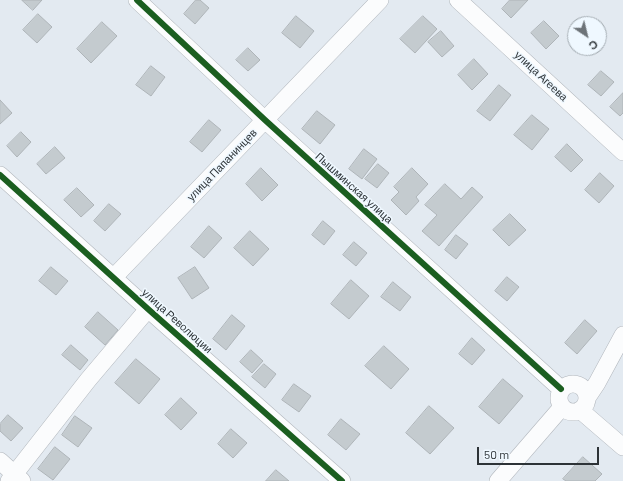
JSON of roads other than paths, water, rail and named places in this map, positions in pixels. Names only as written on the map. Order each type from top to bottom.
[{"type":"street","name":"Пышминская улица","points":[[137,0],[265,120],[561,389]]},
{"type":"street","name":"улица Папанинцев","points":[[114,278],[380,0]]},
{"type":"street","name":"улица Агеева","points":[[458,0],[623,152]]},
{"type":"street","name":"улица Революции","points":[[0,175],[342,481]]},
{"type":"street","points":[[0,461],[15,478],[88,380],[148,309]]},
{"type":"street","points":[[584,404],[586,392],[582,387],[571,383],[565,385],[561,389],[558,398],[562,407],[571,412],[584,404],[623,335]]},
{"type":"street","points":[[584,404],[623,447]]},
{"type":"street","points":[[498,481],[562,407]]}]
